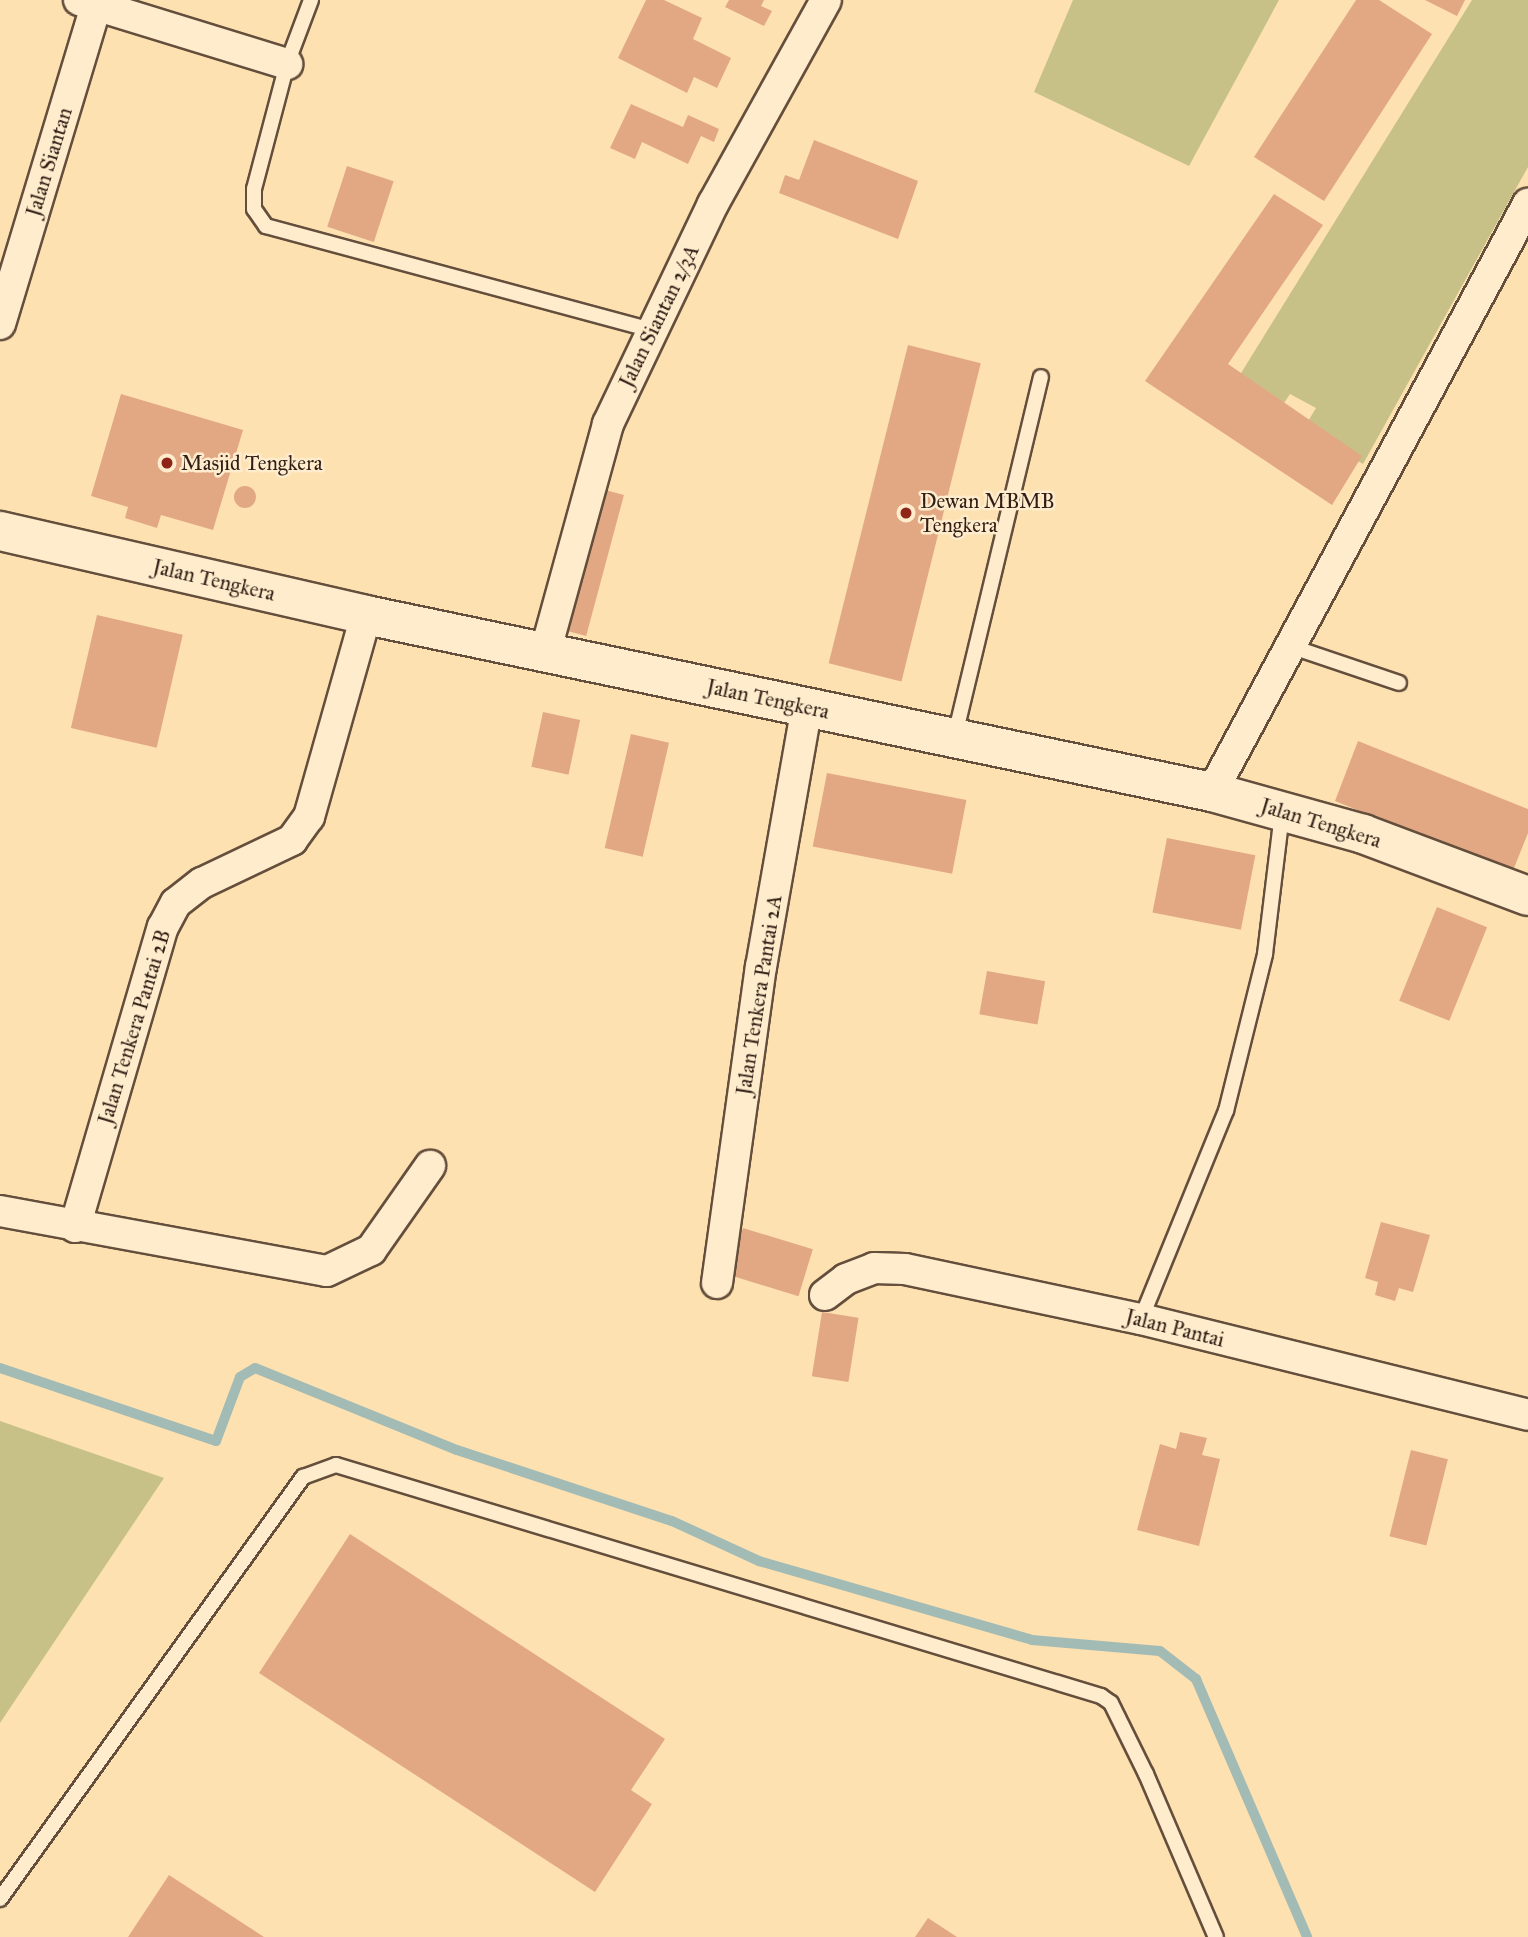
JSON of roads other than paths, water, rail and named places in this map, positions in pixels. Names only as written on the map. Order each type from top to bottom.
[{"type":"main road","name":"Jalan Tengkera","points":[[0,531],[366,615],[1212,792],[1282,809],[1528,896]]},
{"type":"street","name":"Jalan Siantan 2/3A","points":[[545,653],[608,424],[713,204],[826,0]]},
{"type":"street","points":[[91,2],[288,64]]},
{"type":"street","name":"Jalan Siantan","points":[[0,324],[91,2]]},
{"type":"street","points":[[1212,792],[1528,204]]},
{"type":"street","name":"Jalan Tenkera Pantai 2B","points":[[75,1227],[163,927],[185,896],[292,840],[309,817],[366,615]]},
{"type":"street","name":"Jalan Tenkera Pantai 2A","points":[[717,1283],[761,967],[807,708]]},
{"type":"street","points":[[0,1211],[75,1227],[327,1271],[371,1250],[430,1166]]},
{"type":"street","name":"Jalan Pantai","points":[[825,1295],[846,1279],[874,1268],[905,1269],[1156,1323],[1528,1415]]},
{"type":"lane","points":[[311,0],[288,64],[254,189],[254,209],[266,226],[652,330]]},
{"type":"lane","points":[[954,737],[1041,377]]},
{"type":"lane","points":[[1290,646],[1399,683]]},
{"type":"lane","points":[[1156,1323],[1226,1111],[1265,954],[1282,809]]},
{"type":"lane","points":[[0,1899],[303,1477],[336,1465],[1101,1696],[1111,1703],[1146,1774],[1216,1937]]},
{"type":"waterway","points":[[0,1368],[216,1441],[240,1377],[255,1368],[457,1450],[672,1521],[759,1561],[1032,1640],[1160,1651],[1196,1679],[1307,1937]]},
{"type":"place","name":"Masjid Tengkera","points":[[167,463]]},
{"type":"place","name":"Dewan MBMB Tengkera","points":[[906,513]]}]
